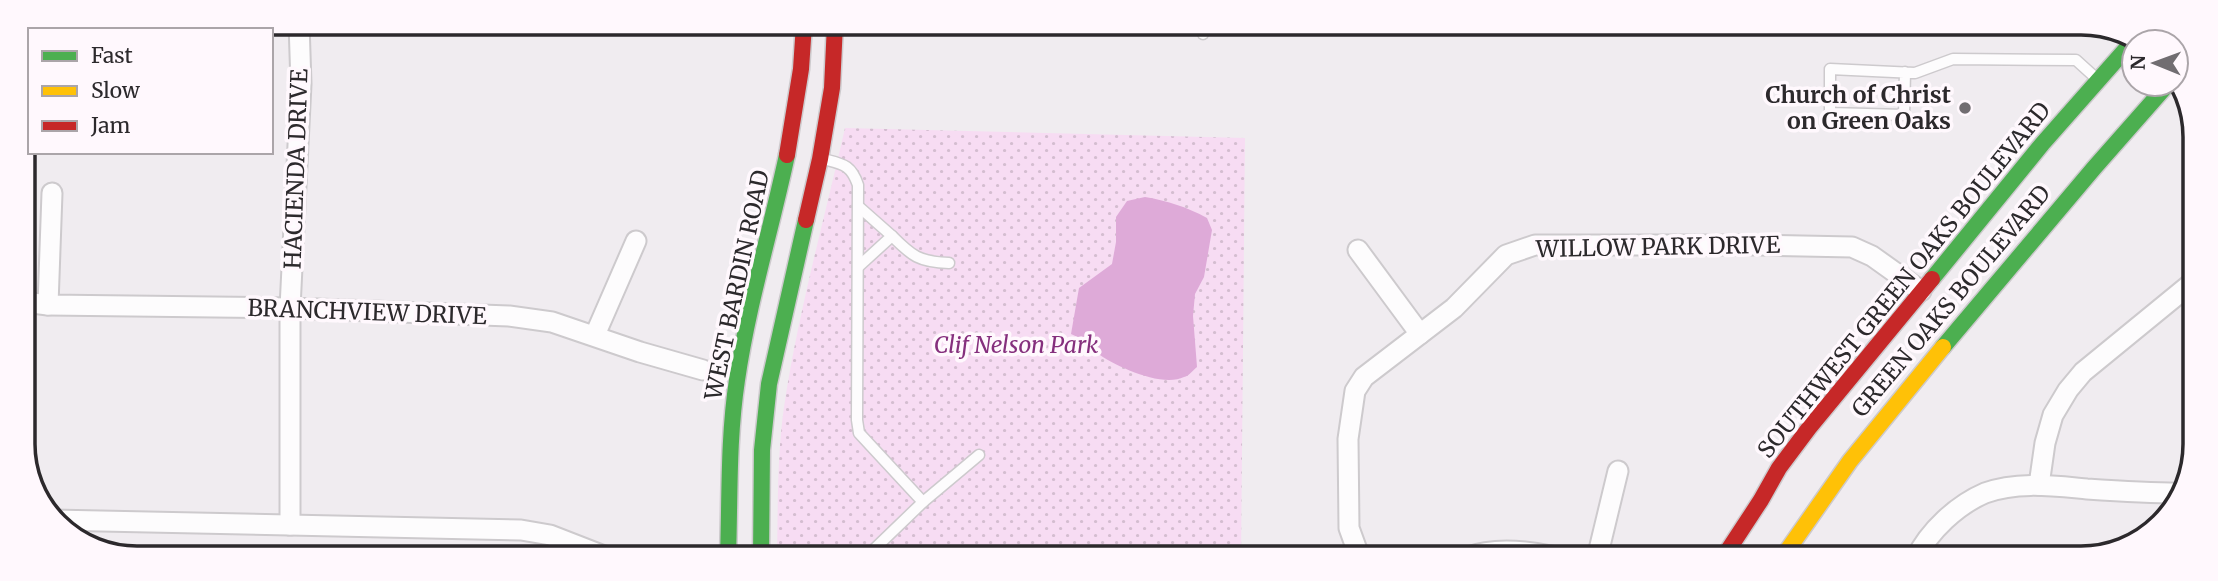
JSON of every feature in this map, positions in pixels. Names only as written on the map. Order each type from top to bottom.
[{"type":"main road","name":"WEST BARDIN ROAD","points":[[761,546],[762,450],[769,384],[804,155],[798,97],[803,35]]},
{"type":"main road","name":"WEST BARDIN ROAD","points":[[728,546],[731,439],[737,380],[748,320],[804,155],[832,88],[834,35]]},
{"type":"main road","name":"SOUTHWEST GREEN OAKS BOULEVARD","points":[[1731,546],[1779,468],[2043,143],[2120,55]]},
{"type":"main road","name":"GREEN OAKS BOULEVARD","points":[[1790,546],[1876,426],[2064,200],[2155,98]]},
{"type":"street","name":"HACIENDA DRIVE","points":[[290,525],[290,308],[301,84],[299,35]]},
{"type":"street","points":[[48,305],[52,193]]},
{"type":"street","points":[[595,335],[636,241]]},
{"type":"street","name":"WILLOW PARK DRIVE","points":[[1356,546],[1349,528],[1348,439],[1355,391],[1364,377],[1454,307],[1506,255],[1535,245],[1852,247],[1872,256],[1921,291]]},
{"type":"street","points":[[1358,250],[1420,334]]},
{"type":"street","points":[[2039,485],[2045,443],[2053,415],[2068,390],[2083,372],[2183,290]]},
{"type":"street","name":"BRANCHVIEW DRIVE","points":[[35,303],[290,308],[509,316],[552,322],[703,370]]},
{"type":"street","points":[[1600,546],[1618,471]]},
{"type":"street","points":[[1922,546],[1962,506],[1986,493],[2014,486],[2170,493]]},
{"type":"street","points":[[70,520],[521,530],[550,535],[578,546]]},
{"type":"lane","points":[[1905,72],[1904,115],[1829,113],[1830,69],[1905,72],[1915,73],[1953,59],[2076,60],[2098,80]]},
{"type":"lane","points":[[804,155],[844,164],[854,172],[858,184],[859,433],[923,502]]},
{"type":"lane","points":[[858,206],[911,255],[922,261],[949,263]]},
{"type":"lane","points":[[858,267],[892,236]]},
{"type":"lane","points":[[877,546],[923,502],[979,455]]},
{"type":"green space","name":"Clif Nelson Park","points":[[845,128],[1245,138],[1241,546],[777,546],[782,425],[804,302]]},
{"type":"shaded area","points":[[1145,197],[1162,200],[1200,214],[1207,218],[1212,230],[1204,277],[1195,294],[1193,316],[1197,367],[1188,375],[1175,380],[1152,378],[1127,369],[1105,358],[1071,334],[1079,288],[1112,264],[1116,242],[1116,217],[1127,201]]},
{"type":"traffic: fast","points":[[1932,279],[2043,143],[2120,56]]},
{"type":"traffic: fast","points":[[1943,347],[2156,98]]},
{"type":"traffic: fast","points":[[728,546],[731,446],[737,380],[753,295],[787,155]]},
{"type":"traffic: fast","points":[[761,546],[762,450],[769,384],[806,220]]},
{"type":"traffic: slow","points":[[1790,546],[1850,461],[1943,347]]},
{"type":"traffic: jam","points":[[787,155],[801,69],[803,35]]},
{"type":"traffic: jam","points":[[806,220],[832,88],[834,35]]},
{"type":"traffic: jam","points":[[1731,546],[1779,468],[1809,428],[1932,279]]},
{"type":"place","name":"Church of Christ on Green Oaks","points":[[1965,108]]}]
